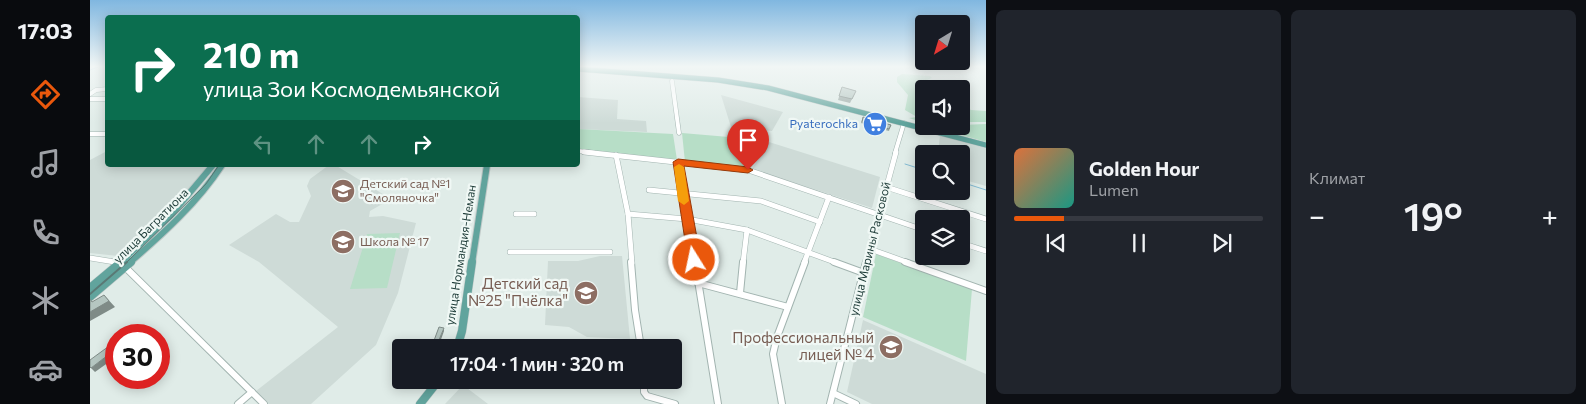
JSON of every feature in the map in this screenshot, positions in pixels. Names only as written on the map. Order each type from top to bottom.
[{"type":"main road","points":[[756,86],[986,145]]},
{"type":"main road","name":"улица Багратиона","points":[[90,288],[123,266],[190,194],[211,167]]},
{"type":"main road","name":"улица Багратиона","points":[[90,297],[208,185],[221,167]]},
{"type":"main road","name":"улица Нормандия-Неман","points":[[460,339],[487,167]]},
{"type":"main road","points":[[420,404],[432,389]]},
{"type":"street","points":[[671,86],[678,133]]},
{"type":"street","points":[[90,94],[96,90],[105,89]]},
{"type":"street","points":[[90,99],[105,99]]},
{"type":"street","name":"улица Марины Расковой","points":[[830,404],[878,214],[904,123]]},
{"type":"street","points":[[90,134],[105,134]]},
{"type":"street","points":[[580,151],[748,170],[915,227]]},
{"type":"street","points":[[616,155],[628,214],[635,310],[640,339]]},
{"type":"street","points":[[678,162],[718,404]]},
{"type":"street","points":[[886,187],[986,219]]},
{"type":"street","points":[[649,190],[761,201],[820,222]]},
{"type":"street","points":[[782,404],[773,354],[788,307],[829,197]]},
{"type":"street","points":[[516,214],[534,214]]},
{"type":"street","points":[[628,214],[687,219],[747,230],[864,273]]},
{"type":"street","points":[[740,292],[747,230]]},
{"type":"street","points":[[970,246],[986,251]]},
{"type":"street","points":[[870,249],[986,291]]},
{"type":"street","points":[[510,252],[610,252]]},
{"type":"street","points":[[90,258],[123,266],[264,404]]},
{"type":"street","points":[[698,282],[740,292],[788,307]]},
{"type":"street","points":[[644,389],[647,396],[658,401],[675,404]]},
{"type":"street","points":[[238,404],[252,392]]},
{"type":"street","points":[[833,393],[856,404]]},
{"type":"shaded area","points":[[721,95],[783,112],[772,131],[731,127]]},
{"type":"shaded area","points":[[580,97],[618,100],[617,119],[646,121],[647,132],[580,129]]},
{"type":"shaded area","points":[[940,135],[986,148],[986,186],[970,182],[970,145],[939,145]]},
{"type":"shaded area","points":[[769,142],[880,177],[872,208],[752,169]]},
{"type":"shaded area","points":[[105,152],[105,167],[207,167],[195,183],[118,256],[90,253],[90,160]]},
{"type":"shaded area","points":[[326,167],[338,167],[391,199],[370,211],[369,217],[383,216],[416,223],[398,293],[376,345],[311,404],[269,404],[256,391],[338,327],[259,262],[229,245],[276,214],[290,222],[299,222],[311,196],[307,186],[310,179]]},
{"type":"shaded area","name":"Детский сад №25 \"Пчёлка\"","points":[[600,256],[622,256],[630,339],[587,337],[569,327],[545,325],[548,261],[578,261]]},
{"type":"shaded area","name":"Профессиональный лицей № 4","points":[[863,320],[986,374],[986,404],[872,404],[847,392]]},
{"type":"shaded area","points":[[459,389],[468,389],[488,404],[445,404]]},
{"type":"green space","points":[[900,86],[915,86],[915,116],[905,110],[908,95]]},
{"type":"green space","points":[[970,109],[986,111],[986,122],[970,122]]},
{"type":"green space","points":[[986,124],[986,142],[961,135],[970,135],[970,125]]},
{"type":"green space","points":[[580,129],[673,134],[677,160],[580,149]]},
{"type":"green space","points":[[682,133],[765,140],[750,169],[685,162]]},
{"type":"green space","points":[[400,233],[387,288],[350,289],[367,234]]},
{"type":"green space","points":[[876,254],[972,289],[966,361],[863,317]]},
{"type":"building","points":[[842,87],[856,91],[852,99],[839,96]]},
{"type":"building","name":"Pyaterochka","points":[[863,117],[891,125],[889,129],[885,128],[885,130],[862,122]]},
{"type":"building","points":[[104,295],[109,301],[90,312],[90,299],[92,302]]},
{"type":"building","points":[[439,327],[444,328],[439,339],[435,339]]},
{"type":"building","points":[[105,349],[105,357],[91,368],[90,360]]},
{"type":"waterway","points":[[905,164],[915,167]]},
{"type":"waterway","points":[[970,185],[986,190]]},
{"type":"tram line","points":[[126,263],[206,184],[218,167]]},
{"type":"tram line","points":[[90,294],[127,262]]},
{"type":"slow traffic","points":[[679,167],[684,201]]},
{"type":"place","name":"Pyaterochka","points":[[875,124]]},
{"type":"place","name":"Детский сад №1 \"Смоляночка\"","points":[[343,191]]},
{"type":"place","name":"Школа № 17","points":[[343,242]]},
{"type":"place","name":"Детский сад №25 \"Пчёлка\"","points":[[586,293]]},
{"type":"place","name":"Профессиональный лицей № 4","points":[[891,347]]},
{"type":"route","points":[[694,260],[678,162],[748,170]]}]
